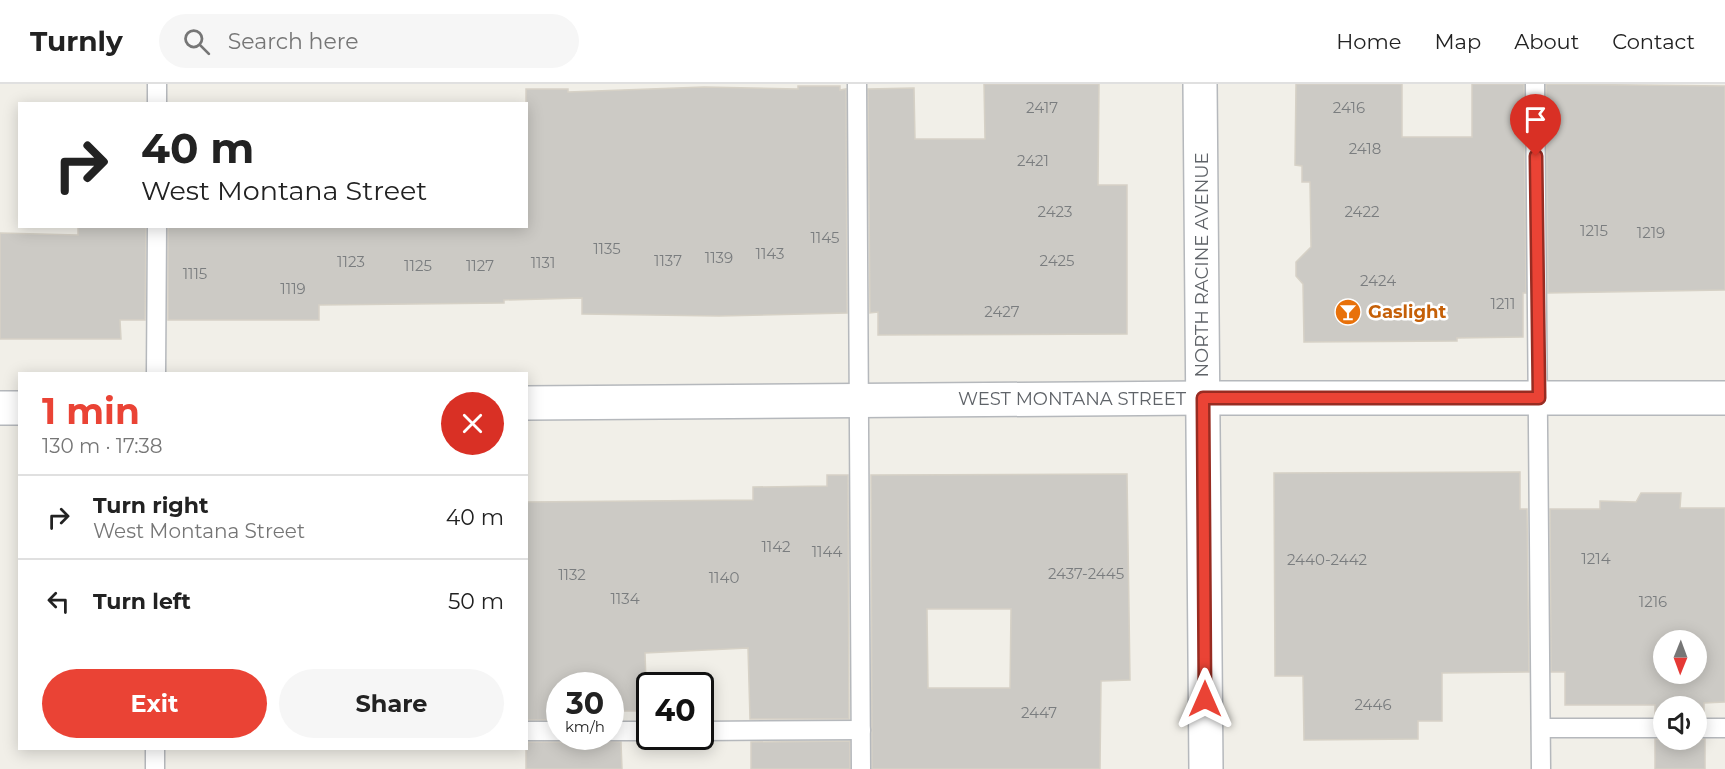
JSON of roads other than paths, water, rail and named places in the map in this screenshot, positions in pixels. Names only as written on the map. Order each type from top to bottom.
[{"type":"street","name":"NORTH RACINE AVENUE","points":[[1200,84],[1206,769]]},
{"type":"street","name":"WEST MONTANA STREET","points":[[528,403],[1203,398],[1725,398]]},
{"type":"street","points":[[0,408],[18,408]]},
{"type":"lane","points":[[157,84],[157,102]]},
{"type":"lane","points":[[857,84],[861,769]]},
{"type":"lane","points":[[1535,84],[1541,769]]},
{"type":"lane","points":[[156,372],[157,228]]},
{"type":"lane","points":[[1541,728],[1653,728]]},
{"type":"lane","points":[[1707,728],[1725,728]]},
{"type":"lane","points":[[714,730],[861,730]]},
{"type":"lane","points":[[528,731],[546,731]]},
{"type":"lane","points":[[155,750],[155,769]]},
{"type":"place","name":"Gaslight","points":[[1348,312]]}]
